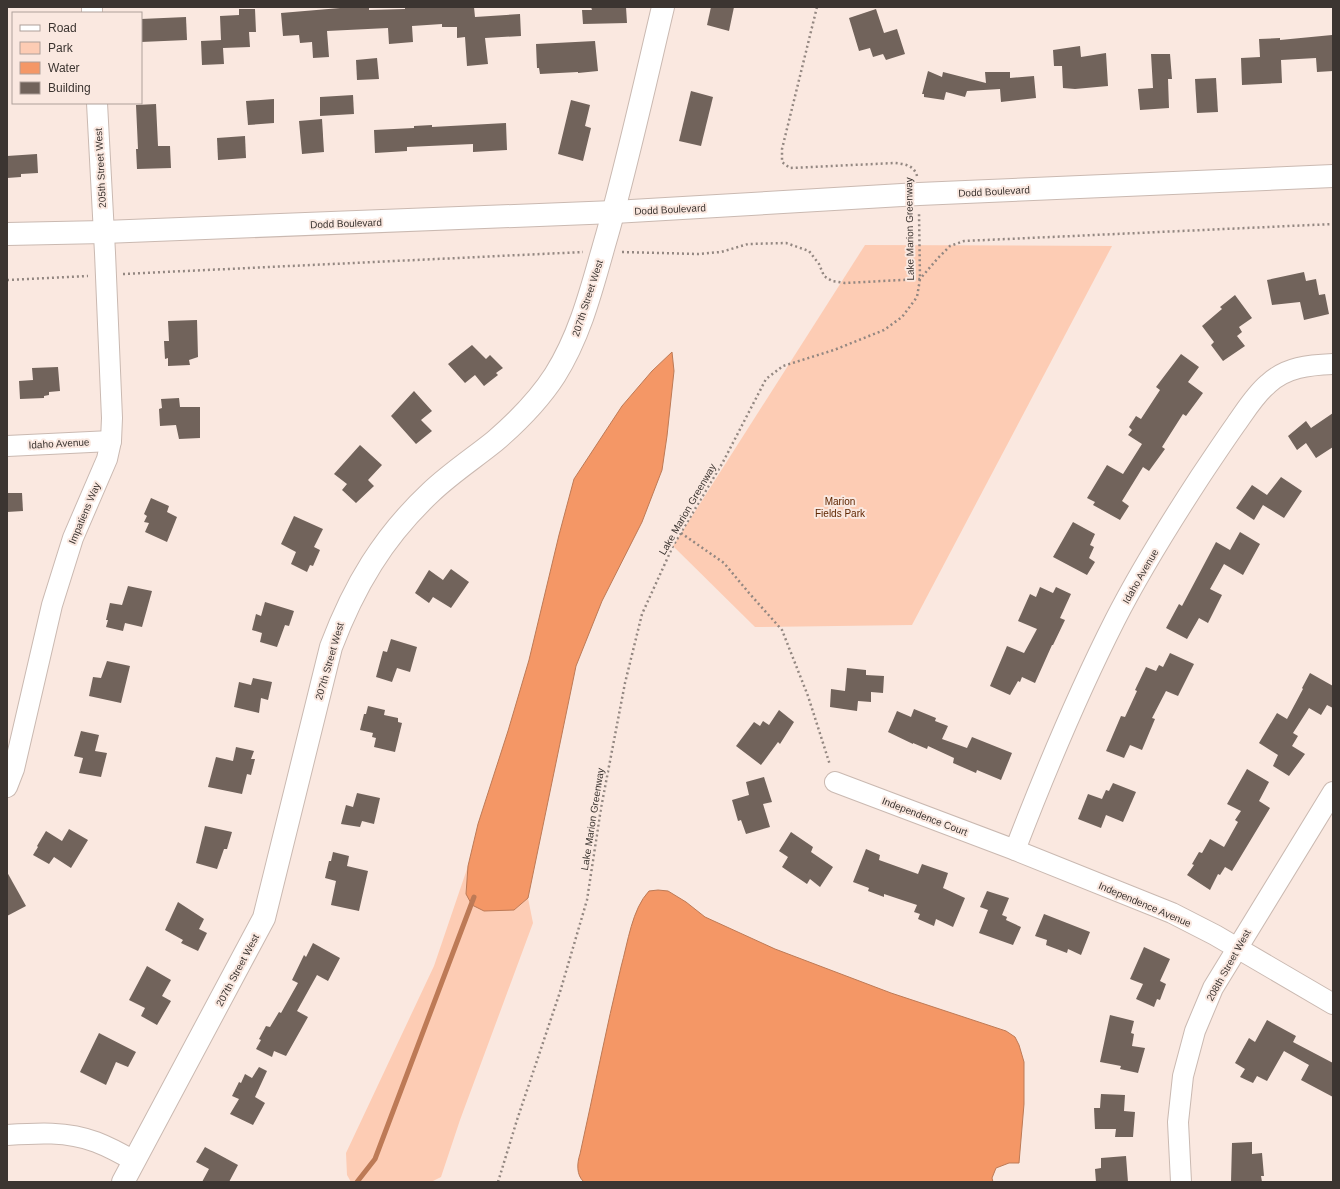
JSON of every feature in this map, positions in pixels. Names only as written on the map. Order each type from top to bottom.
[{"type":"main road","name":"207th Street West","points":[[123,1182],[264,918],[330,654],[342,617],[354,594],[369,566],[388,539],[409,514],[432,491],[494,441],[526,412],[555,375],[576,336],[614,212],[663,7]]},
{"type":"main road","name":"Dodd Boulevard","points":[[7,234],[104,232],[614,212],[919,194],[1333,176]]},
{"type":"street","name":"205th Street West","points":[[97,104],[104,232]]},
{"type":"street","name":"Impatiens Way","points":[[7,787],[14,769],[52,605],[62,571],[73,538],[107,459],[111,441],[112,418],[104,232]]},
{"type":"street","name":"Idaho Avenue","points":[[1015,850],[1042,778],[1065,724],[1116,619],[1174,517],[1206,468],[1256,396],[1268,383],[1298,367],[1307,365],[1333,364]]},
{"type":"street","name":"Idaho Avenue","points":[[7,446],[111,441]]},
{"type":"street","name":"Independence Court","points":[[835,782],[1015,850]]},
{"type":"street","name":"208th Street West","points":[[1181,1182],[1178,1122],[1184,1076],[1195,1031],[1213,988],[1333,792]]},
{"type":"street","name":"Independence Avenue","points":[[1015,850],[1172,913],[1237,948],[1333,1004]]},
{"type":"street","points":[[7,1135],[40,1133],[79,1137],[96,1142],[134,1161]]},
{"type":"path","name":"Lake Marion Greenway","points":[[498,1182],[560,992],[587,900],[624,683],[642,614],[673,546],[723,462],[766,379],[783,366],[834,350],[884,330],[902,316],[916,298],[920,279],[919,194],[917,173],[908,165],[895,163],[790,168],[782,162],[782,149],[817,7]]},
{"type":"path","points":[[7,280],[602,251],[698,254],[721,252],[748,244],[786,243],[809,251],[819,264],[824,276],[832,281],[845,283],[920,279],[950,246],[964,241],[1333,224]]},
{"type":"path","points":[[681,533],[724,563],[782,630],[808,696],[835,782]]},
{"type":"green space","name":"Marion Fields Park","points":[[865,245],[1112,246],[912,625],[755,627],[673,546]]},
{"type":"green space","points":[[468,866],[466,894],[514,910],[528,898],[533,923],[460,1120],[441,1177],[431,1182],[351,1182],[347,1175],[346,1153],[434,966]]},
{"type":"water","points":[[672,352],[674,371],[662,470],[642,522],[602,601],[576,666],[528,898],[514,910],[484,911],[472,905],[466,894],[468,866],[478,824],[529,660],[574,479],[622,406],[652,371]]},
{"type":"water","points":[[649,891],[668,891],[686,902],[705,917],[775,949],[891,993],[1006,1031],[1015,1037],[1024,1062],[1024,1104],[1019,1163],[1009,1163],[996,1168],[992,1178],[993,1182],[584,1182],[578,1172],[578,1161],[628,937],[638,907],[643,898]]},
{"type":"building","points":[[369,7],[369,10],[405,9],[405,7],[474,7],[475,17],[520,14],[521,36],[485,38],[488,64],[467,66],[465,37],[457,38],[457,27],[442,27],[442,24],[412,26],[413,42],[389,44],[388,28],[327,31],[329,57],[313,58],[312,42],[300,43],[299,35],[283,36],[281,13]]},
{"type":"building","points":[[591,7],[626,7],[627,23],[583,24],[582,10],[592,10]]},
{"type":"building","points":[[711,7],[734,7],[729,31],[707,25]]},
{"type":"building","points":[[239,9],[255,9],[256,32],[249,32],[250,47],[223,48],[224,64],[202,65],[201,41],[221,40],[220,16],[239,15]]},
{"type":"building","points":[[876,9],[884,33],[897,29],[905,54],[886,60],[883,54],[873,57],[870,48],[859,51],[849,18]]},
{"type":"building","points":[[186,17],[187,40],[142,42],[142,19]]},
{"type":"building","points":[[1332,35],[1333,71],[1317,72],[1316,58],[1281,60],[1282,83],[1242,85],[1241,58],[1260,57],[1259,39],[1280,38],[1280,40]]},
{"type":"building","points":[[595,41],[598,71],[540,74],[539,68],[537,68],[536,44]]},
{"type":"building","points":[[1080,46],[1081,57],[1106,53],[1108,86],[1075,89],[1063,88],[1062,66],[1054,66],[1053,50]]},
{"type":"building","points":[[1151,54],[1170,54],[1172,79],[1168,79],[1169,108],[1140,110],[1138,89],[1153,88]]},
{"type":"building","points":[[377,58],[379,79],[357,80],[356,60]]},
{"type":"building","points":[[928,71],[942,77],[943,72],[986,83],[985,72],[1010,72],[1010,78],[1034,76],[1036,98],[1001,102],[1000,89],[967,91],[965,97],[946,92],[944,100],[924,97],[924,94],[922,94]]},
{"type":"building","points":[[1216,78],[1218,112],[1197,113],[1195,79]]},
{"type":"building","points":[[691,91],[713,97],[701,146],[679,141]]},
{"type":"building","points":[[353,95],[354,114],[320,116],[320,97]]},
{"type":"building","points":[[274,99],[274,123],[248,125],[246,101]]},
{"type":"building","points":[[571,100],[590,105],[585,126],[591,128],[583,161],[558,154]]},
{"type":"building","points":[[156,104],[158,146],[170,146],[171,168],[137,169],[136,149],[138,149],[136,105]]},
{"type":"building","points":[[322,119],[324,152],[302,154],[299,121]]},
{"type":"building","points":[[506,123],[507,150],[473,152],[473,144],[407,147],[407,151],[375,153],[374,130],[414,128],[414,126],[432,125],[432,127]]},
{"type":"building","points":[[245,136],[246,158],[218,160],[217,138]]},
{"type":"building","points":[[37,154],[38,173],[21,174],[21,177],[7,178],[7,156]]},
{"type":"building","points":[[1304,272],[1306,281],[1316,279],[1319,295],[1325,294],[1329,314],[1304,320],[1300,302],[1272,305],[1267,280]]},
{"type":"building","points":[[1235,295],[1252,318],[1239,327],[1242,332],[1237,336],[1245,346],[1223,361],[1211,345],[1214,342],[1202,326],[1222,309],[1220,307]]},
{"type":"building","points":[[197,320],[198,357],[189,360],[190,365],[168,366],[168,358],[165,359],[164,341],[169,341],[168,321]]},
{"type":"building","points":[[472,345],[486,359],[490,355],[503,368],[496,373],[498,375],[484,386],[475,375],[465,383],[448,364]]},
{"type":"building","points":[[1181,354],[1199,367],[1188,382],[1203,393],[1186,416],[1183,414],[1162,447],[1165,449],[1149,471],[1143,467],[1122,501],[1129,506],[1120,520],[1093,505],[1095,502],[1087,498],[1107,465],[1123,474],[1142,444],[1128,435],[1132,430],[1129,427],[1136,416],[1141,419],[1160,390],[1156,387]]},
{"type":"building","points":[[58,367],[60,391],[49,392],[49,395],[44,396],[44,398],[20,399],[19,381],[33,380],[32,368]]},
{"type":"building","points":[[414,391],[432,411],[421,420],[432,431],[416,444],[391,416]]},
{"type":"building","points":[[179,398],[180,407],[200,407],[200,438],[179,439],[176,425],[160,426],[159,409],[162,408],[161,399]]},
{"type":"building","points":[[1333,413],[1333,447],[1316,458],[1306,443],[1297,450],[1288,436],[1306,421],[1311,428]]},
{"type":"building","points":[[360,445],[382,465],[368,480],[374,486],[356,503],[342,490],[347,484],[334,474]]},
{"type":"building","points":[[1281,477],[1302,491],[1284,518],[1263,505],[1254,520],[1236,508],[1252,485],[1267,495]]},
{"type":"building","points":[[7,493],[22,493],[23,511],[7,512]]},
{"type":"building","points":[[151,498],[169,506],[167,512],[177,517],[167,542],[145,532],[149,523],[144,522],[147,516],[144,514]]},
{"type":"building","points":[[294,516],[323,529],[314,547],[320,550],[313,566],[310,565],[307,572],[291,564],[296,552],[281,544]]},
{"type":"building","points":[[1073,522],[1095,534],[1090,545],[1094,547],[1089,558],[1095,562],[1087,575],[1053,557]]},
{"type":"building","points":[[1240,532],[1260,544],[1243,575],[1224,564],[1210,589],[1222,595],[1208,623],[1199,618],[1187,639],[1166,628],[1179,604],[1182,606],[1216,542],[1230,550]]},
{"type":"building","points":[[451,569],[469,582],[451,608],[433,597],[429,603],[415,593],[429,570],[443,580]]},
{"type":"building","points":[[128,586],[152,591],[142,627],[125,623],[123,631],[106,627],[110,603],[122,605]]},
{"type":"building","points":[[1040,587],[1053,593],[1056,587],[1071,594],[1060,618],[1065,620],[1035,683],[1022,677],[1010,695],[990,686],[1007,646],[1024,653],[1037,629],[1018,621],[1030,594],[1036,597]]},
{"type":"building","points":[[265,602],[294,611],[289,626],[285,625],[277,647],[260,642],[262,633],[252,630],[256,614],[261,616]]},
{"type":"building","points":[[391,639],[417,647],[410,672],[397,668],[392,682],[376,677],[383,651],[387,652]]},
{"type":"building","points":[[1170,653],[1194,664],[1178,696],[1166,691],[1152,718],[1155,719],[1142,750],[1130,745],[1124,758],[1106,751],[1121,716],[1125,717],[1137,691],[1135,690],[1146,667],[1156,671],[1159,665],[1163,667]]},
{"type":"building","points":[[107,661],[130,666],[121,703],[89,696],[93,677],[101,678]]},
{"type":"building","points":[[847,668],[866,670],[866,675],[884,676],[883,693],[871,692],[871,702],[858,701],[857,711],[830,707],[831,689],[845,691]]},
{"type":"building","points":[[1310,673],[1333,686],[1333,708],[1327,705],[1321,715],[1309,708],[1293,733],[1298,736],[1292,746],[1305,754],[1289,776],[1273,766],[1278,755],[1259,743],[1277,713],[1287,719]]},
{"type":"building","points":[[253,678],[272,682],[268,700],[261,698],[259,713],[234,707],[239,682],[251,685]]},
{"type":"building","points":[[368,706],[385,710],[384,715],[398,718],[398,722],[402,723],[395,752],[374,747],[376,738],[372,737],[373,733],[360,730],[364,714],[366,714]]},
{"type":"building","points":[[914,709],[936,718],[935,721],[948,726],[942,739],[967,748],[972,737],[1012,753],[1001,780],[977,770],[976,773],[953,763],[954,758],[928,746],[927,749],[913,744],[888,732],[897,711],[911,717]]},
{"type":"building","points":[[779,710],[794,722],[780,744],[778,742],[761,765],[736,746],[754,722],[760,726],[763,721],[769,725]]},
{"type":"building","points":[[81,731],[99,735],[95,751],[107,753],[101,777],[79,773],[83,758],[74,756]]},
{"type":"building","points":[[236,747],[254,751],[251,759],[255,759],[251,775],[247,774],[242,794],[208,787],[216,757],[233,761]]},
{"type":"building","points":[[1247,769],[1269,782],[1259,801],[1270,808],[1232,871],[1225,867],[1220,875],[1218,874],[1210,890],[1187,875],[1194,865],[1192,864],[1199,852],[1202,853],[1210,839],[1224,847],[1238,822],[1235,820],[1241,811],[1227,804]]},
{"type":"building","points":[[764,777],[772,802],[763,804],[770,827],[746,834],[741,820],[738,821],[732,800],[749,795],[746,782]]},
{"type":"building","points":[[1113,783],[1136,792],[1123,822],[1106,815],[1101,828],[1078,819],[1088,794],[1102,799],[1106,790],[1109,791]]},
{"type":"building","points":[[357,793],[380,798],[374,824],[362,821],[360,827],[341,824],[346,805],[353,807]]},
{"type":"building","points":[[205,826],[232,832],[227,849],[224,849],[217,869],[196,863]]},
{"type":"building","points":[[69,829],[88,840],[71,868],[54,857],[49,864],[33,855],[46,831],[62,841]]},
{"type":"building","points":[[791,832],[813,847],[811,852],[833,867],[820,887],[810,879],[807,884],[782,867],[788,857],[779,851]]},
{"type":"building","points":[[866,849],[880,855],[879,860],[918,874],[922,864],[948,873],[943,888],[965,898],[953,927],[936,919],[934,926],[918,919],[920,914],[914,912],[917,905],[884,894],[884,897],[868,891],[869,888],[853,882]]},
{"type":"building","points":[[333,852],[349,856],[347,866],[368,871],[359,911],[331,905],[336,881],[325,878]]},
{"type":"building","points":[[7,872],[26,906],[7,916]]},
{"type":"building","points":[[987,891],[1009,898],[1002,915],[1007,917],[1006,920],[1021,927],[1013,945],[979,933],[988,910],[980,907]]},
{"type":"building","points":[[178,902],[204,919],[199,929],[207,933],[198,951],[181,943],[183,940],[165,930]]},
{"type":"building","points":[[1044,914],[1090,932],[1081,955],[1068,949],[1067,953],[1046,945],[1047,940],[1035,936]]},
{"type":"building","points":[[313,943],[340,958],[328,981],[317,975],[297,1011],[308,1017],[286,1056],[274,1051],[272,1057],[256,1049],[261,1040],[259,1039],[266,1026],[270,1027],[279,1012],[281,1013],[298,983],[292,980],[304,955],[306,957]]},
{"type":"building","points":[[1144,947],[1170,959],[1160,981],[1166,984],[1160,1000],[1157,999],[1154,1007],[1136,999],[1143,984],[1130,979]]},
{"type":"building","points":[[147,966],[171,980],[162,996],[171,1001],[157,1025],[141,1016],[145,1008],[129,1000]]},
{"type":"building","points":[[1110,1015],[1134,1021],[1131,1033],[1134,1034],[1132,1046],[1145,1048],[1138,1073],[1120,1069],[1121,1066],[1100,1062]]},
{"type":"building","points":[[1267,1020],[1296,1036],[1293,1042],[1333,1063],[1333,1097],[1301,1080],[1309,1065],[1284,1051],[1267,1081],[1257,1076],[1253,1083],[1240,1077],[1245,1069],[1235,1063],[1249,1038],[1255,1042]]},
{"type":"building","points":[[99,1033],[136,1052],[128,1067],[116,1062],[106,1085],[80,1072]]},
{"type":"building","points":[[259,1067],[267,1071],[255,1097],[265,1103],[253,1125],[230,1114],[239,1099],[232,1096],[239,1082],[241,1083],[245,1074],[252,1078]]},
{"type":"building","points":[[1101,1094],[1125,1095],[1124,1111],[1135,1112],[1133,1137],[1115,1137],[1116,1129],[1095,1129],[1094,1108],[1100,1108]]},
{"type":"building","points":[[1252,1142],[1252,1154],[1262,1153],[1264,1176],[1261,1176],[1262,1182],[1231,1182],[1232,1143]]},
{"type":"building","points":[[205,1147],[238,1165],[229,1182],[202,1182],[209,1169],[196,1162]]},
{"type":"building","points":[[1126,1156],[1128,1182],[1096,1182],[1095,1169],[1101,1168],[1101,1158]]},
{"type":"waterway","points":[[357,1182],[375,1159],[474,897]]}]
